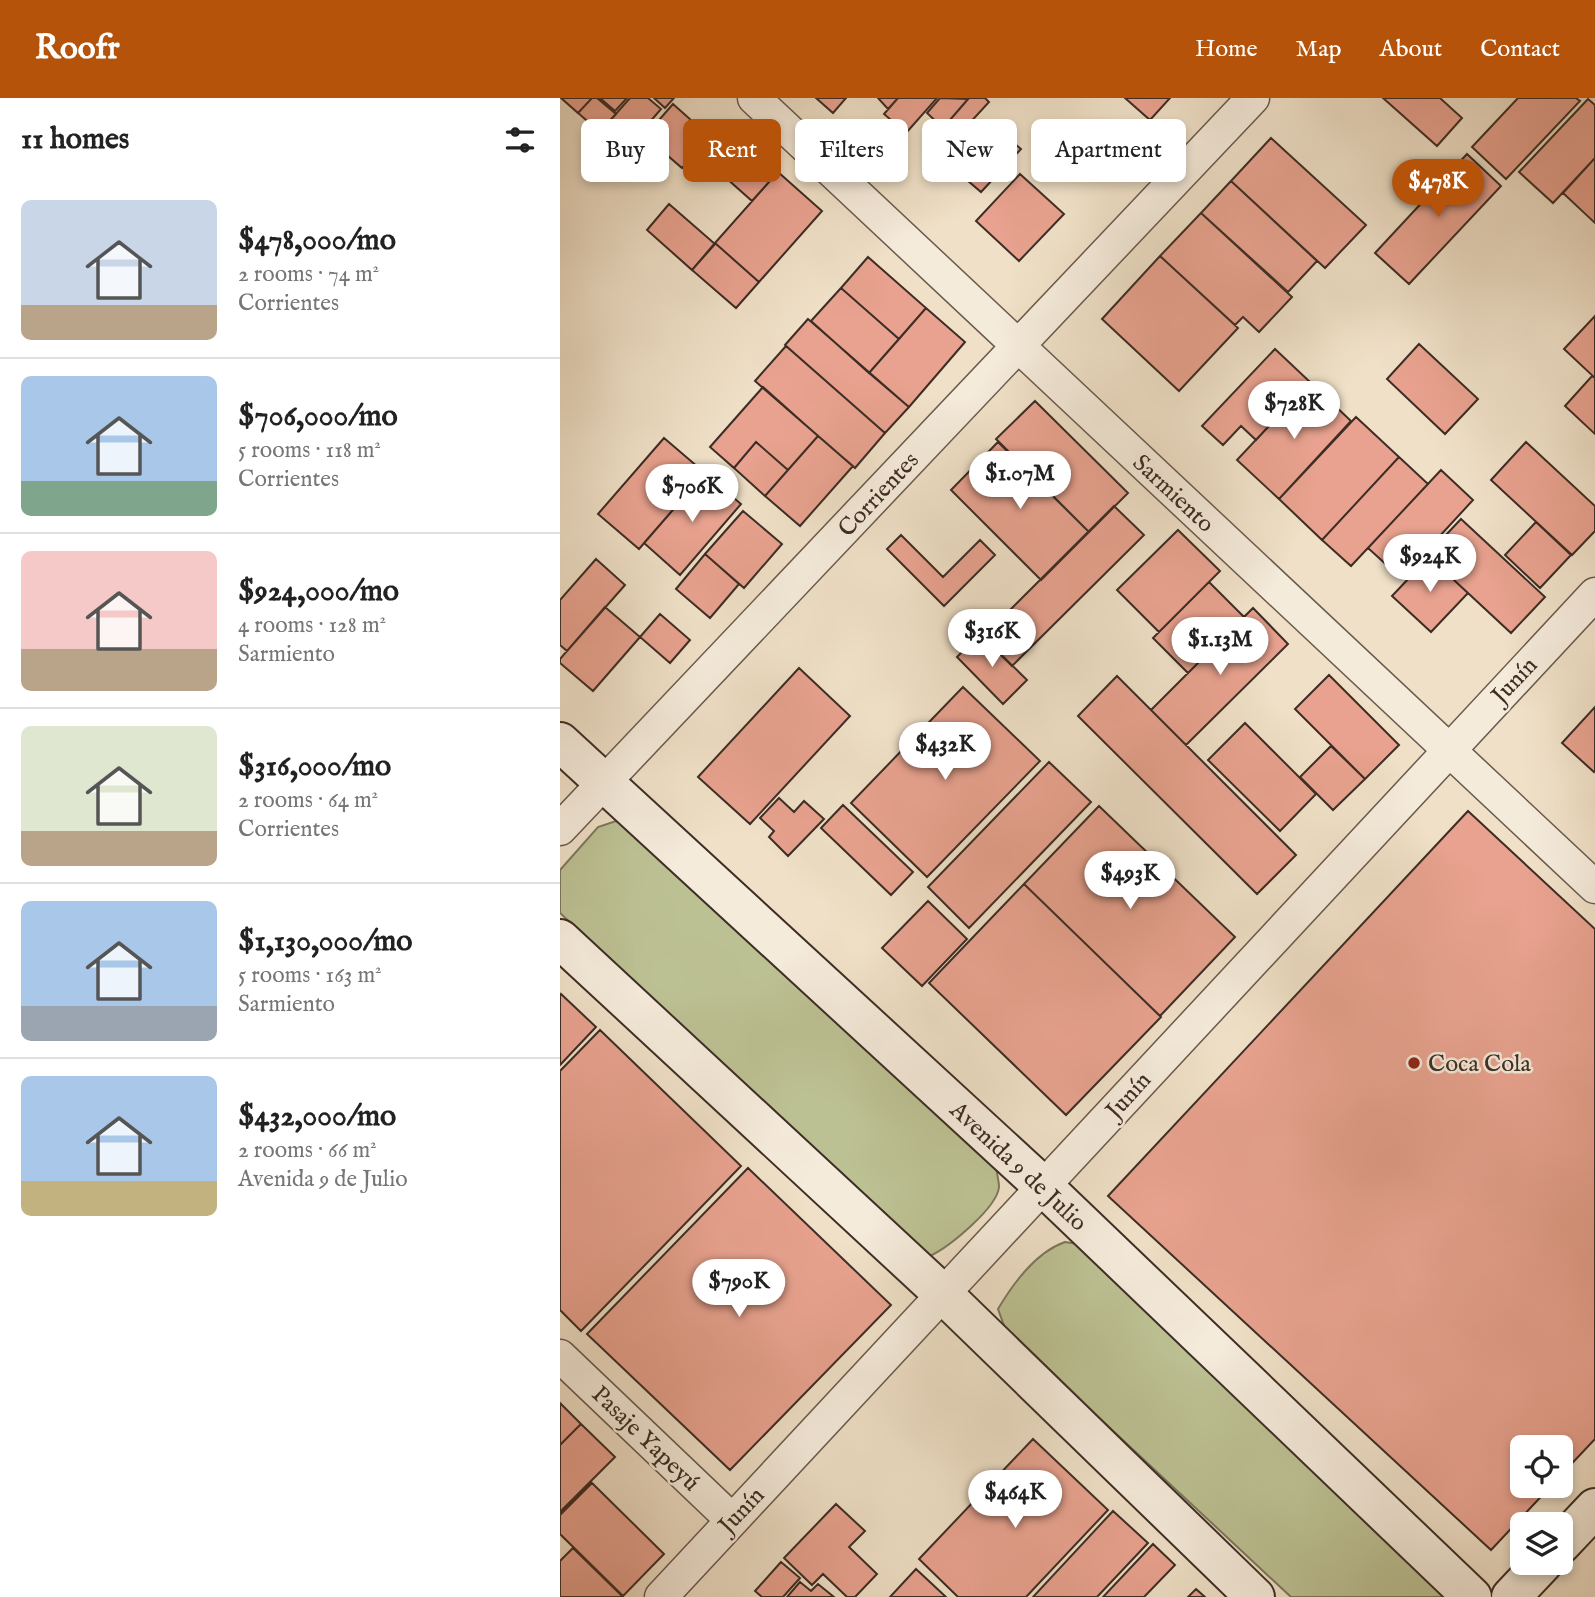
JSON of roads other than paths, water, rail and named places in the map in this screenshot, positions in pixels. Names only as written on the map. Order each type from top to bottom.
[{"type":"main road","name":"Avenida 9 de Julio","points":[[560,742],[1045,1188],[1472,1597]]},
{"type":"main road","points":[[560,939],[943,1294],[1255,1597]]},
{"type":"main road","points":[[1573,1531],[1595,1508]]},
{"type":"main road","points":[[1511,1597],[1532,1575]]},
{"type":"street","name":"Sarmiento","points":[[754,98],[1595,887]]},
{"type":"street","name":"Corrientes","points":[[560,829],[1254,98]]},
{"type":"street","name":"Junín","points":[[661,1597],[1045,1188],[1595,594]]},
{"type":"street","name":"Pasaje Yapeyú","points":[[560,1356],[732,1520]]},
{"type":"place","name":"Coca Cola","points":[[1414,1063]]}]
